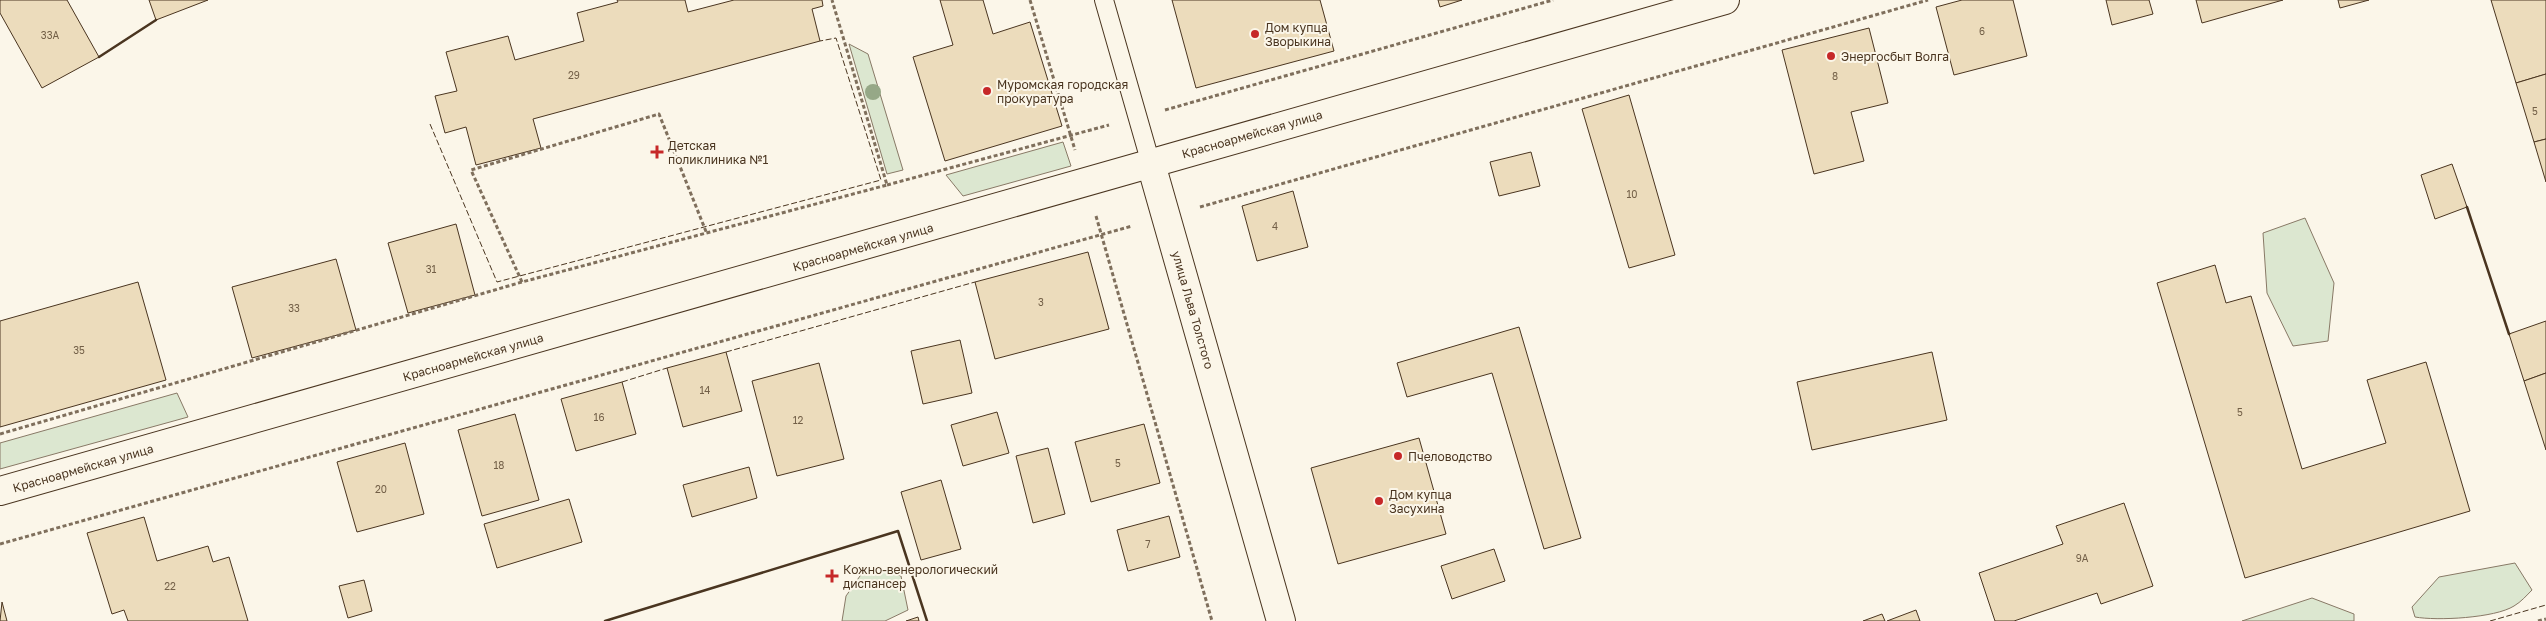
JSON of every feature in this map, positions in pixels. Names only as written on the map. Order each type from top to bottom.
[{"type":"street","name":"Красноармейская улица","points":[[0,492],[1725,0]]},
{"type":"street","name":"улица Льва Толстого","points":[[1151,164],[1282,621]]},
{"type":"lane","name":"улица Льва Толстого","points":[[1104,0],[1151,164]]},
{"type":"path","points":[[832,0],[887,185]]},
{"type":"path","points":[[1030,0],[1102,234],[1212,621]]},
{"type":"path","points":[[0,434],[522,282],[707,234],[1070,134],[1137,118],[1553,0]]},
{"type":"path","points":[[0,544],[1928,0]]},
{"type":"path","points":[[522,282],[471,170],[659,114],[707,234]]},
{"type":"path","points":[[2538,621],[2546,619]]},
{"type":"green space","points":[[849,44],[868,54],[903,170],[887,174]]},
{"type":"green space","points":[[1063,142],[1071,166],[963,196],[946,175]]},
{"type":"green space","points":[[2305,218],[2334,283],[2328,341],[2293,346],[2267,293],[2263,233]]},
{"type":"green space","points":[[177,393],[188,417],[0,469],[0,443]]},
{"type":"green space","points":[[2515,563],[2532,590],[2514,606],[2480,616],[2437,619],[2415,617],[2412,607],[2439,577]]},
{"type":"green space","points":[[867,566],[901,576],[908,610],[885,621],[842,621],[846,596]]},
{"type":"green space","points":[[2312,598],[2354,614],[2354,621],[2242,621]]},
{"type":"building","points":[[0,0],[67,0],[99,57],[42,88],[0,13]]},
{"type":"building","points":[[149,0],[208,0],[156,20]]},
{"type":"building","points":[[617,0],[685,0],[688,12],[734,0],[822,0],[823,6],[812,9],[820,41],[533,119],[541,148],[476,165],[466,127],[445,133],[435,96],[457,91],[446,52],[508,36],[515,60],[584,41],[577,13],[618,2]]},
{"type":"building","name":"Муромская городская прокуратура","points":[[940,0],[983,0],[993,34],[1030,22],[1062,126],[945,161],[913,57],[953,45]]},
{"type":"building","name":"Дом купца Зворыкина","points":[[1172,0],[1320,0],[1334,51],[1196,88]]},
{"type":"building","points":[[1438,0],[1462,0],[1440,7]]},
{"type":"building","points":[[1962,0],[2013,0],[2027,56],[1954,75],[1936,7]]},
{"type":"building","points":[[2106,0],[2149,0],[2153,14],[2112,25]]},
{"type":"building","points":[[2196,0],[2283,0],[2202,23]]},
{"type":"building","points":[[2338,0],[2369,0],[2340,8]]},
{"type":"building","points":[[2491,0],[2546,0],[2546,74],[2516,83]]},
{"type":"building","points":[[1869,28],[1888,103],[1851,112],[1864,161],[1814,174],[1782,50]]},
{"type":"building","points":[[2546,74],[2546,139],[2534,142],[2516,83]]},
{"type":"building","points":[[1629,95],[1675,255],[1629,268],[1582,109]]},
{"type":"building","points":[[2546,139],[2546,182],[2534,142]]},
{"type":"building","points":[[1531,152],[1540,186],[1499,196],[1490,162]]},
{"type":"building","points":[[2452,164],[2467,207],[2435,219],[2421,175]]},
{"type":"building","points":[[1293,191],[1308,247],[1257,261],[1242,206]]},
{"type":"building","points":[[456,224],[475,295],[408,313],[388,243]]},
{"type":"building","points":[[1088,252],[1109,329],[995,359],[975,282]]},
{"type":"building","points":[[336,259],[356,330],[252,358],[232,287]]},
{"type":"building","points":[[2215,265],[2226,303],[2251,296],[2302,469],[2386,443],[2367,380],[2426,362],[2470,511],[2245,578],[2157,283]]},
{"type":"building","points":[[138,282],[166,380],[0,427],[0,321]]},
{"type":"building","points":[[2546,321],[2546,373],[2524,381],[2509,334]]},
{"type":"building","points":[[1519,327],[1581,538],[1544,549],[1492,373],[1407,397],[1397,363]]},
{"type":"building","points":[[960,340],[972,393],[923,404],[911,351]]},
{"type":"building","points":[[726,352],[742,411],[683,427],[667,368]]},
{"type":"building","points":[[1932,352],[1947,420],[1812,450],[1797,382]]},
{"type":"building","points":[[819,363],[844,459],[777,476],[752,381]]},
{"type":"building","points":[[2546,373],[2546,450],[2524,381]]},
{"type":"building","points":[[622,382],[636,434],[576,451],[561,399]]},
{"type":"building","points":[[997,412],[1009,453],[963,466],[951,425]]},
{"type":"building","points":[[515,414],[539,500],[482,516],[458,430]]},
{"type":"building","points":[[1144,424],[1160,483],[1091,502],[1075,442]]},
{"type":"building","name":"Дом купца Засухина","points":[[1419,438],[1446,534],[1338,564],[1311,468]]},
{"type":"building","points":[[405,443],[424,514],[357,532],[337,462]]},
{"type":"building","points":[[1048,448],[1065,514],[1033,523],[1016,456]]},
{"type":"building","points":[[749,467],[757,498],[692,517],[683,485]]},
{"type":"building","points":[[941,480],[961,549],[921,560],[901,492]]},
{"type":"building","points":[[569,499],[582,542],[497,568],[484,524]]},
{"type":"building","points":[[2124,503],[2153,586],[2101,604],[2097,593],[2014,621],[1995,621],[1979,573],[2063,544],[2056,526]]},
{"type":"building","points":[[1169,516],[1180,557],[1128,571],[1117,530]]},
{"type":"building","points":[[144,517],[157,561],[208,546],[213,562],[229,557],[248,621],[128,621],[124,610],[112,614],[87,533]]},
{"type":"building","points":[[1494,549],[1505,581],[1452,599],[1441,566]]},
{"type":"building","points":[[364,580],[372,611],[348,618],[339,586]]},
{"type":"building","points":[[2,602],[7,621],[0,621]]},
{"type":"building","points":[[1916,610],[1920,621],[1887,621]]},
{"type":"building","points":[[1882,614],[1885,621],[1863,621]]},
{"type":"building","points":[[918,617],[919,621],[906,621]]},
{"type":"fence","points":[[430,124],[497,282],[881,180],[836,38],[820,41]]},
{"type":"fence","points":[[726,352],[975,282]]},
{"type":"fence","points":[[622,382],[667,368]]},
{"type":"fence","points":[[2490,621],[2546,605]]},
{"type":"wall","points":[[99,57],[156,20]]},
{"type":"wall","points":[[2467,207],[2509,334]]},
{"type":"wall","points":[[605,621],[898,531],[927,621]]},
{"type":"place","name":"Дом купца Зворыкина","points":[[1255,34]]},
{"type":"place","name":"Энергосбыт Волга","points":[[1831,56]]},
{"type":"place","name":"Муромская городская прокуратура","points":[[987,91]]},
{"type":"place","name":"Детская поликлиника №1","points":[[657,152]]},
{"type":"place","name":"Пчеловодство","points":[[1398,456]]},
{"type":"place","name":"Дом купца Засухина","points":[[1379,501]]},
{"type":"place","name":"Кожно-венерологический диспансер","points":[[832,576]]}]
